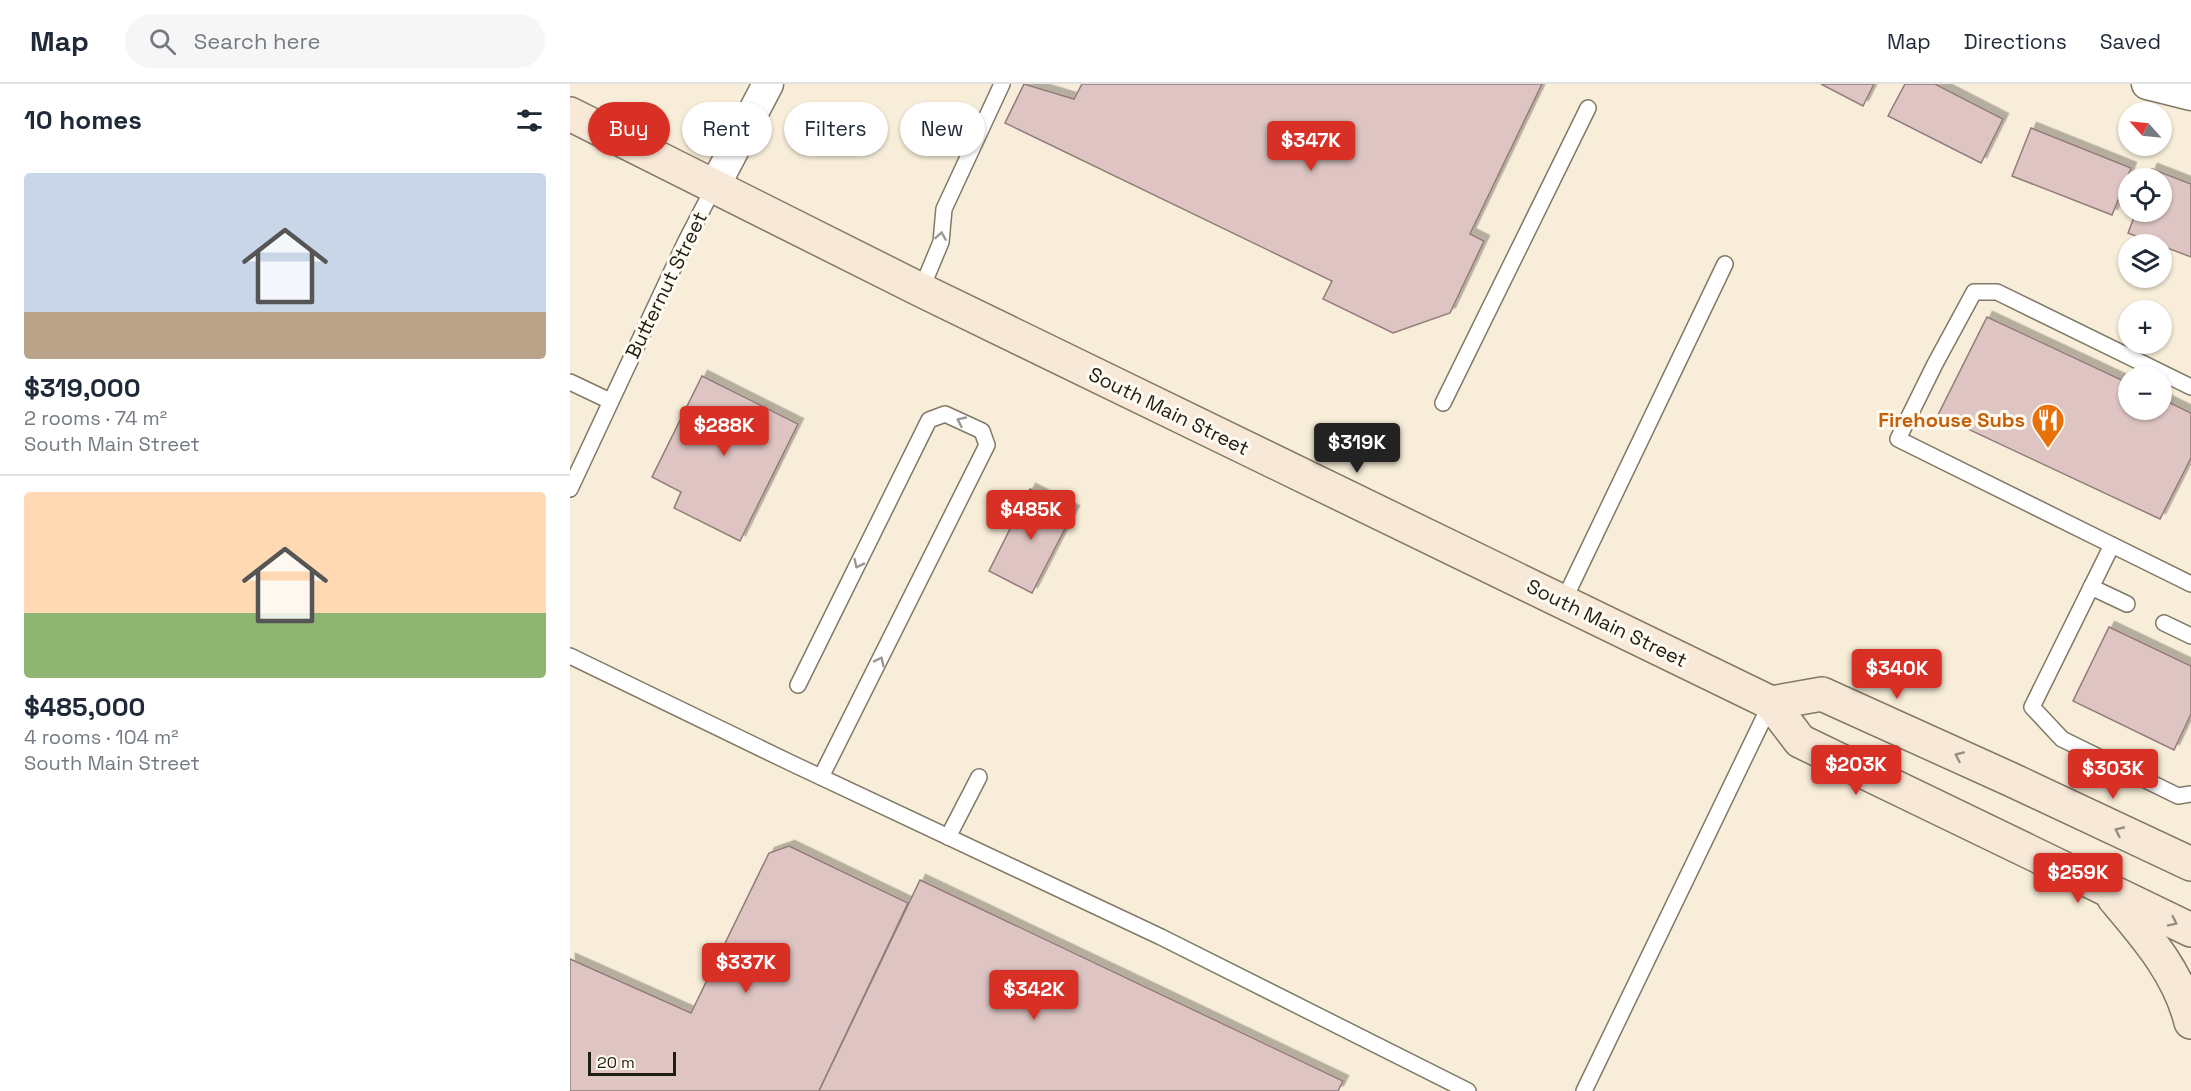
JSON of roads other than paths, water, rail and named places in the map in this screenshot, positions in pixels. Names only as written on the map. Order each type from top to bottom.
[{"type":"main road","name":"South Main Street","points":[[570,114],[921,290],[1771,703],[1800,741],[2191,930]]},
{"type":"main road","points":[[1771,703],[1822,694],[2186,860]]},
{"type":"main road","points":[[2107,890],[2161,955],[2186,1003],[2191,1022]]},
{"type":"street","name":"Butternut Street","points":[[714,187],[768,84]]},
{"type":"street","points":[[2147,84],[2191,95]]},
{"type":"lane","points":[[921,290],[941,242],[944,209],[1002,84]]},
{"type":"lane","points":[[1443,403],[1588,108]]},
{"type":"lane","name":"Butternut Street","points":[[570,489],[685,243],[714,187]]},
{"type":"lane","points":[[1563,602],[1725,264]]},
{"type":"lane","points":[[2191,387],[1997,292],[1974,292],[1898,439],[2191,584]]},
{"type":"lane","points":[[570,382],[610,401]]},
{"type":"lane","points":[[798,685],[929,420],[945,414],[982,431],[987,445],[821,777]]},
{"type":"lane","points":[[2112,545],[2032,707],[2062,739],[2178,796],[2191,794]]},
{"type":"lane","points":[[2091,587],[2127,604]]},
{"type":"lane","points":[[2164,623],[2191,636]]},
{"type":"lane","points":[[570,656],[1161,937],[1468,1091]]},
{"type":"lane","points":[[1584,1091],[1771,703]]},
{"type":"lane","points":[[948,837],[979,777]]},
{"type":"place","name":"Firehouse Subs","points":[[2048,449]]}]
